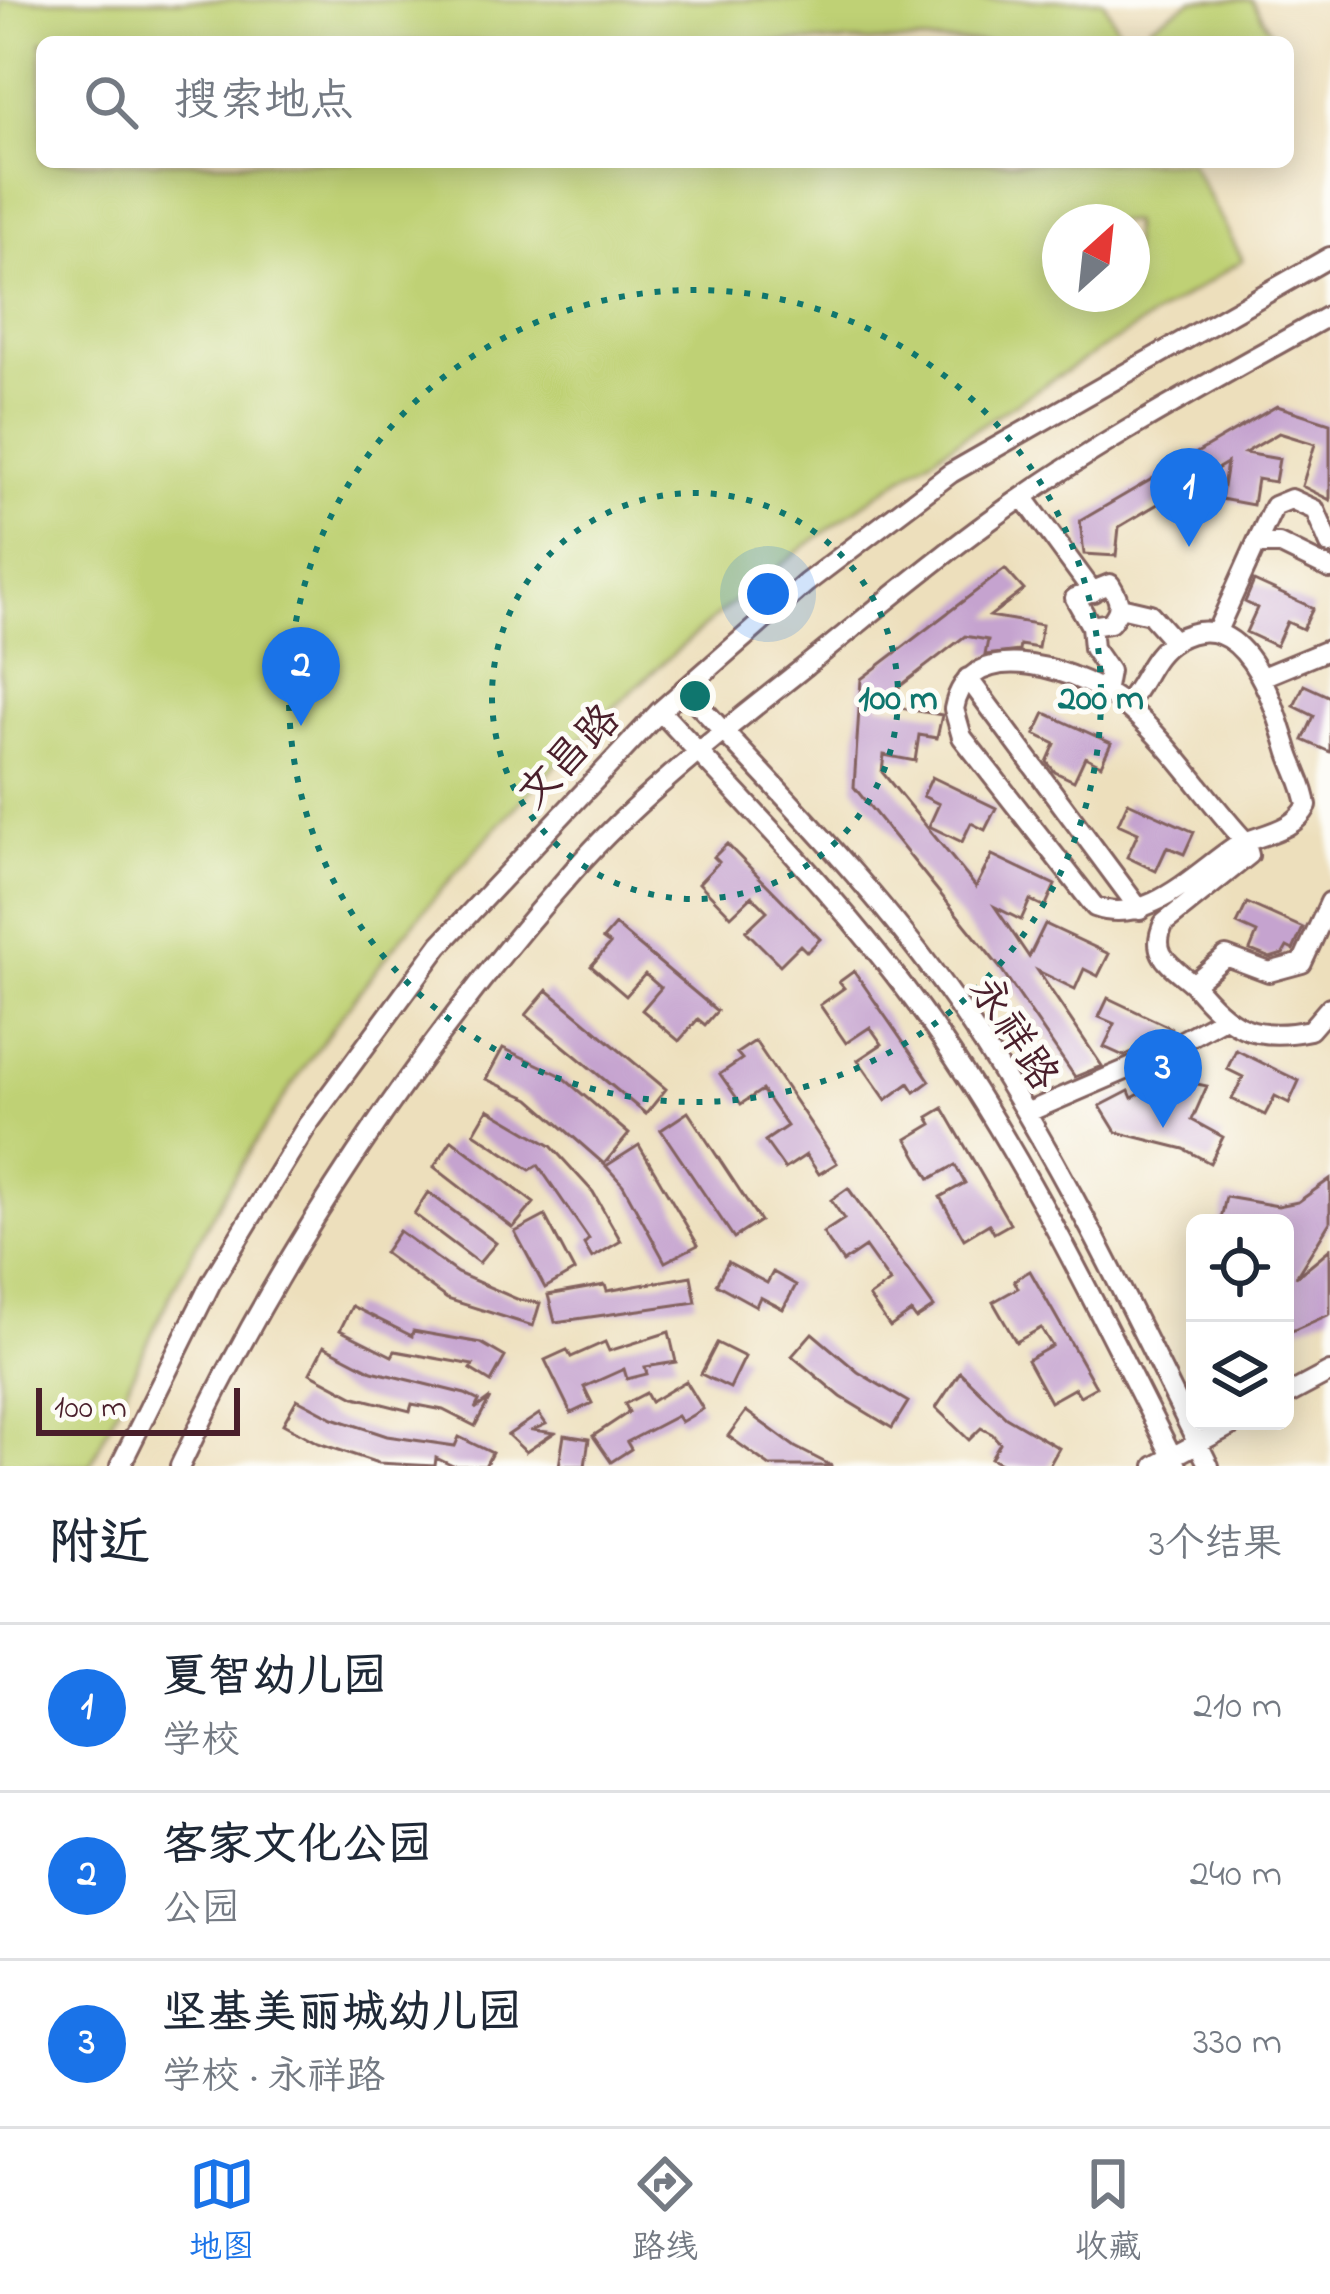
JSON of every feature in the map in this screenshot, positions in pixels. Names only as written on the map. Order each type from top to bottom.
[{"type":"street","name":"文昌路","points":[[120,1466],[211,1283],[308,1124],[440,946],[660,711],[806,584],[951,473],[1330,257]]},
{"type":"street","name":"文昌路","points":[[180,1466],[258,1316],[351,1163],[446,1029],[576,868],[723,732],[1024,498],[1330,316]]},
{"type":"street","points":[[1024,498],[1093,592]]},
{"type":"street","points":[[1216,634],[1274,506],[1291,499],[1315,510],[1330,544]]},
{"type":"street","points":[[1256,544],[1280,544],[1330,569]]},
{"type":"street","points":[[1105,693],[1109,671],[1094,648],[1091,626],[1076,598],[1110,584],[1120,607]]},
{"type":"street","points":[[1091,626],[1110,623],[1120,607]]},
{"type":"street","points":[[1120,607],[1150,614],[1174,641]]},
{"type":"street","points":[[1125,705],[1156,656],[1174,641],[1216,634],[1249,656],[1262,677],[1306,806],[1303,815],[1272,834],[1245,841],[1141,910],[1123,915],[1095,907],[962,737],[954,709],[968,678],[990,662],[1008,662],[1105,693],[1125,705],[1245,841],[1246,861],[1164,923],[1158,936],[1162,959],[1193,984],[1222,1018],[1250,1031],[1299,1033],[1320,1024],[1330,1007]]},
{"type":"street","points":[[1262,677],[1330,650]]},
{"type":"street","points":[[968,678],[1141,910]]},
{"type":"street","name":"永祥路","points":[[684,689],[911,941],[1026,1113],[1210,1466]]},
{"type":"street","name":"永祥路","points":[[660,711],[829,892],[959,1066],[1045,1211],[1168,1463]]},
{"type":"street","points":[[1193,984],[1226,956],[1269,972],[1302,963],[1330,902]]},
{"type":"street","points":[[1026,1113],[1144,1062],[1222,1018]]},
{"type":"street","points":[[1294,1391],[1330,1372]]},
{"type":"street","points":[[1168,1463],[1222,1430]]},
{"type":"green space","points":[[0,0],[1103,0],[1122,36],[36,36],[36,168],[1193,168],[1243,260],[967,434],[832,526],[704,627],[565,756],[433,899],[315,1053],[261,1133],[164,1307],[90,1466],[0,1466]]},
{"type":"green space","points":[[1193,0],[1252,0],[1273,36],[1156,36],[1150,25]]},
{"type":"building","points":[[1277,406],[1330,423],[1330,500],[1302,486],[1315,444],[1279,433],[1245,453],[1279,459],[1275,482],[1257,479],[1253,505],[1221,499],[1227,463],[1119,527],[1116,556],[1084,554],[1080,521]]},
{"type":"building","points":[[1005,569],[1024,590],[990,616],[1042,625],[1038,648],[1020,645],[1019,651],[985,655],[988,640],[965,636],[877,704],[942,715],[937,738],[919,735],[915,761],[884,755],[882,772],[976,887],[992,855],[1055,885],[1045,907],[1030,900],[1021,920],[995,907],[1029,957],[1045,924],[1109,954],[1098,976],[1084,969],[1075,989],[1038,971],[1102,1066],[1075,1077],[1001,969],[854,787],[861,679]]},
{"type":"building","points":[[1254,581],[1313,608],[1303,629],[1287,622],[1276,646],[1246,632],[1257,608],[1245,602]]},
{"type":"building","points":[[1304,685],[1330,697],[1330,752],[1303,740],[1314,716],[1294,706]]},
{"type":"building","points":[[1045,713],[1111,743],[1101,765],[1085,757],[1074,781],[1055,772],[1047,762],[1055,744],[1035,734]]},
{"type":"building","points":[[932,777],[996,808],[985,830],[971,823],[962,842],[929,826],[939,804],[923,796]]},
{"type":"building","points":[[1128,802],[1194,832],[1184,854],[1167,847],[1156,871],[1127,857],[1138,833],[1118,824]]},
{"type":"building","points":[[727,844],[820,939],[807,952],[800,945],[780,965],[746,931],[767,911],[752,896],[731,916],[699,883],[719,862],[714,857]]},
{"type":"building","points":[[1247,903],[1303,928],[1293,950],[1287,947],[1283,954],[1270,958],[1250,950],[1257,933],[1237,924]]},
{"type":"building","points":[[615,925],[717,1011],[705,1025],[698,1019],[679,1041],[642,1010],[661,988],[645,974],[626,996],[591,966],[610,944],[603,939]]},
{"type":"building","points":[[854,971],[930,1081],[915,1092],[909,1083],[886,1100],[858,1060],[882,1044],[870,1027],[846,1043],[820,1005],[844,988],[839,982]]},
{"type":"building","points":[[547,990],[666,1089],[646,1114],[526,1015]]},
{"type":"building","points":[[1108,998],[1171,1028],[1169,1033],[1124,1056],[1104,1047],[1115,1024],[1099,1017]]},
{"type":"building","points":[[755,1041],[837,1163],[819,1174],[806,1155],[785,1169],[765,1141],[787,1126],[762,1090],[741,1104],[720,1074],[742,1059],[737,1053]]},
{"type":"building","points":[[503,1048],[560,1075],[629,1134],[604,1164],[530,1099],[486,1079]]},
{"type":"building","points":[[1236,1050],[1299,1081],[1289,1103],[1275,1096],[1265,1115],[1232,1099],[1243,1077],[1227,1069]]},
{"type":"building","points":[[1183,1081],[1207,1086],[1192,1120],[1223,1137],[1210,1163],[1184,1149],[1116,1132],[1100,1106],[1129,1091],[1132,1098],[1157,1085]]},
{"type":"building","points":[[943,1108],[1010,1224],[994,1233],[989,1224],[964,1239],[940,1197],[965,1183],[955,1165],[930,1179],[907,1139],[932,1124],[928,1117]]},
{"type":"building","points":[[488,1109],[551,1146],[593,1192],[621,1241],[592,1258],[584,1244],[589,1239],[538,1165],[530,1170],[474,1133]]},
{"type":"building","points":[[688,1112],[760,1221],[734,1238],[661,1130]]},
{"type":"building","points":[[452,1140],[534,1203],[513,1228],[434,1167]]},
{"type":"building","points":[[639,1145],[698,1245],[665,1262],[623,1185],[606,1166]]},
{"type":"building","points":[[1330,1179],[1330,1222],[1296,1277],[1330,1249],[1330,1314],[1294,1330],[1294,1214],[1222,1214],[1226,1197],[1278,1206],[1298,1202]]},
{"type":"building","points":[[848,1188],[934,1307],[916,1319],[911,1312],[890,1327],[869,1297],[890,1282],[865,1247],[843,1262],[823,1233],[844,1219],[831,1200]]},
{"type":"building","points":[[428,1192],[496,1243],[479,1263],[414,1214]]},
{"type":"building","points":[[545,1216],[574,1271],[545,1288],[515,1232]]},
{"type":"building","points":[[399,1231],[457,1273],[519,1300],[540,1303],[533,1326],[447,1299],[384,1253]]},
{"type":"building","points":[[728,1262],[767,1283],[773,1272],[796,1285],[783,1309],[760,1297],[756,1306],[716,1284]]},
{"type":"building","points":[[1030,1271],[1096,1387],[1080,1396],[1075,1388],[1050,1402],[1027,1360],[1052,1346],[1041,1328],[1016,1342],[993,1302],[1018,1288],[1014,1280]]},
{"type":"building","points":[[691,1276],[696,1302],[555,1322],[548,1295],[605,1285],[607,1291]]},
{"type":"building","points":[[352,1306],[412,1336],[413,1331],[481,1343],[505,1357],[491,1382],[470,1369],[473,1365],[395,1351],[392,1356],[340,1330]]},
{"type":"building","points":[[669,1332],[676,1362],[645,1367],[647,1374],[627,1379],[624,1369],[584,1387],[592,1403],[571,1413],[545,1360],[567,1350],[571,1357],[605,1342],[609,1351]]},
{"type":"building","points":[[812,1333],[858,1372],[908,1402],[892,1428],[841,1397],[792,1356]]},
{"type":"building","points":[[717,1343],[745,1357],[730,1388],[701,1374]]},
{"type":"building","points":[[324,1346],[372,1371],[465,1394],[479,1401],[475,1409],[490,1398],[475,1426],[443,1410],[412,1404],[410,1411],[355,1397],[310,1373]]},
{"type":"building","points":[[960,1372],[1006,1417],[1059,1448],[1049,1466],[1007,1466],[991,1458],[1000,1443],[992,1434],[981,1428],[969,1440],[936,1408]]},
{"type":"building","points":[[686,1381],[703,1409],[681,1422],[677,1416],[627,1442],[631,1449],[611,1462],[593,1436],[629,1412],[625,1404],[646,1393],[651,1402]]},
{"type":"building","points":[[297,1399],[333,1418],[387,1436],[455,1446],[459,1437],[492,1453],[485,1466],[453,1466],[436,1458],[435,1466],[378,1463],[318,1443],[283,1424]]},
{"type":"building","points":[[746,1411],[795,1447],[832,1466],[770,1466],[728,1436]]},
{"type":"building","points":[[539,1414],[546,1424],[533,1430],[554,1433],[526,1452],[508,1435]]},
{"type":"building","points":[[564,1435],[589,1439],[585,1466],[559,1466]]},
{"type":"place","name":"夏智幼儿园","points":[[1189,547]]},
{"type":"place","name":"客家文化公园","points":[[301,726]]},
{"type":"place","name":"坚基美丽城幼儿园","points":[[1163,1128]]}]
